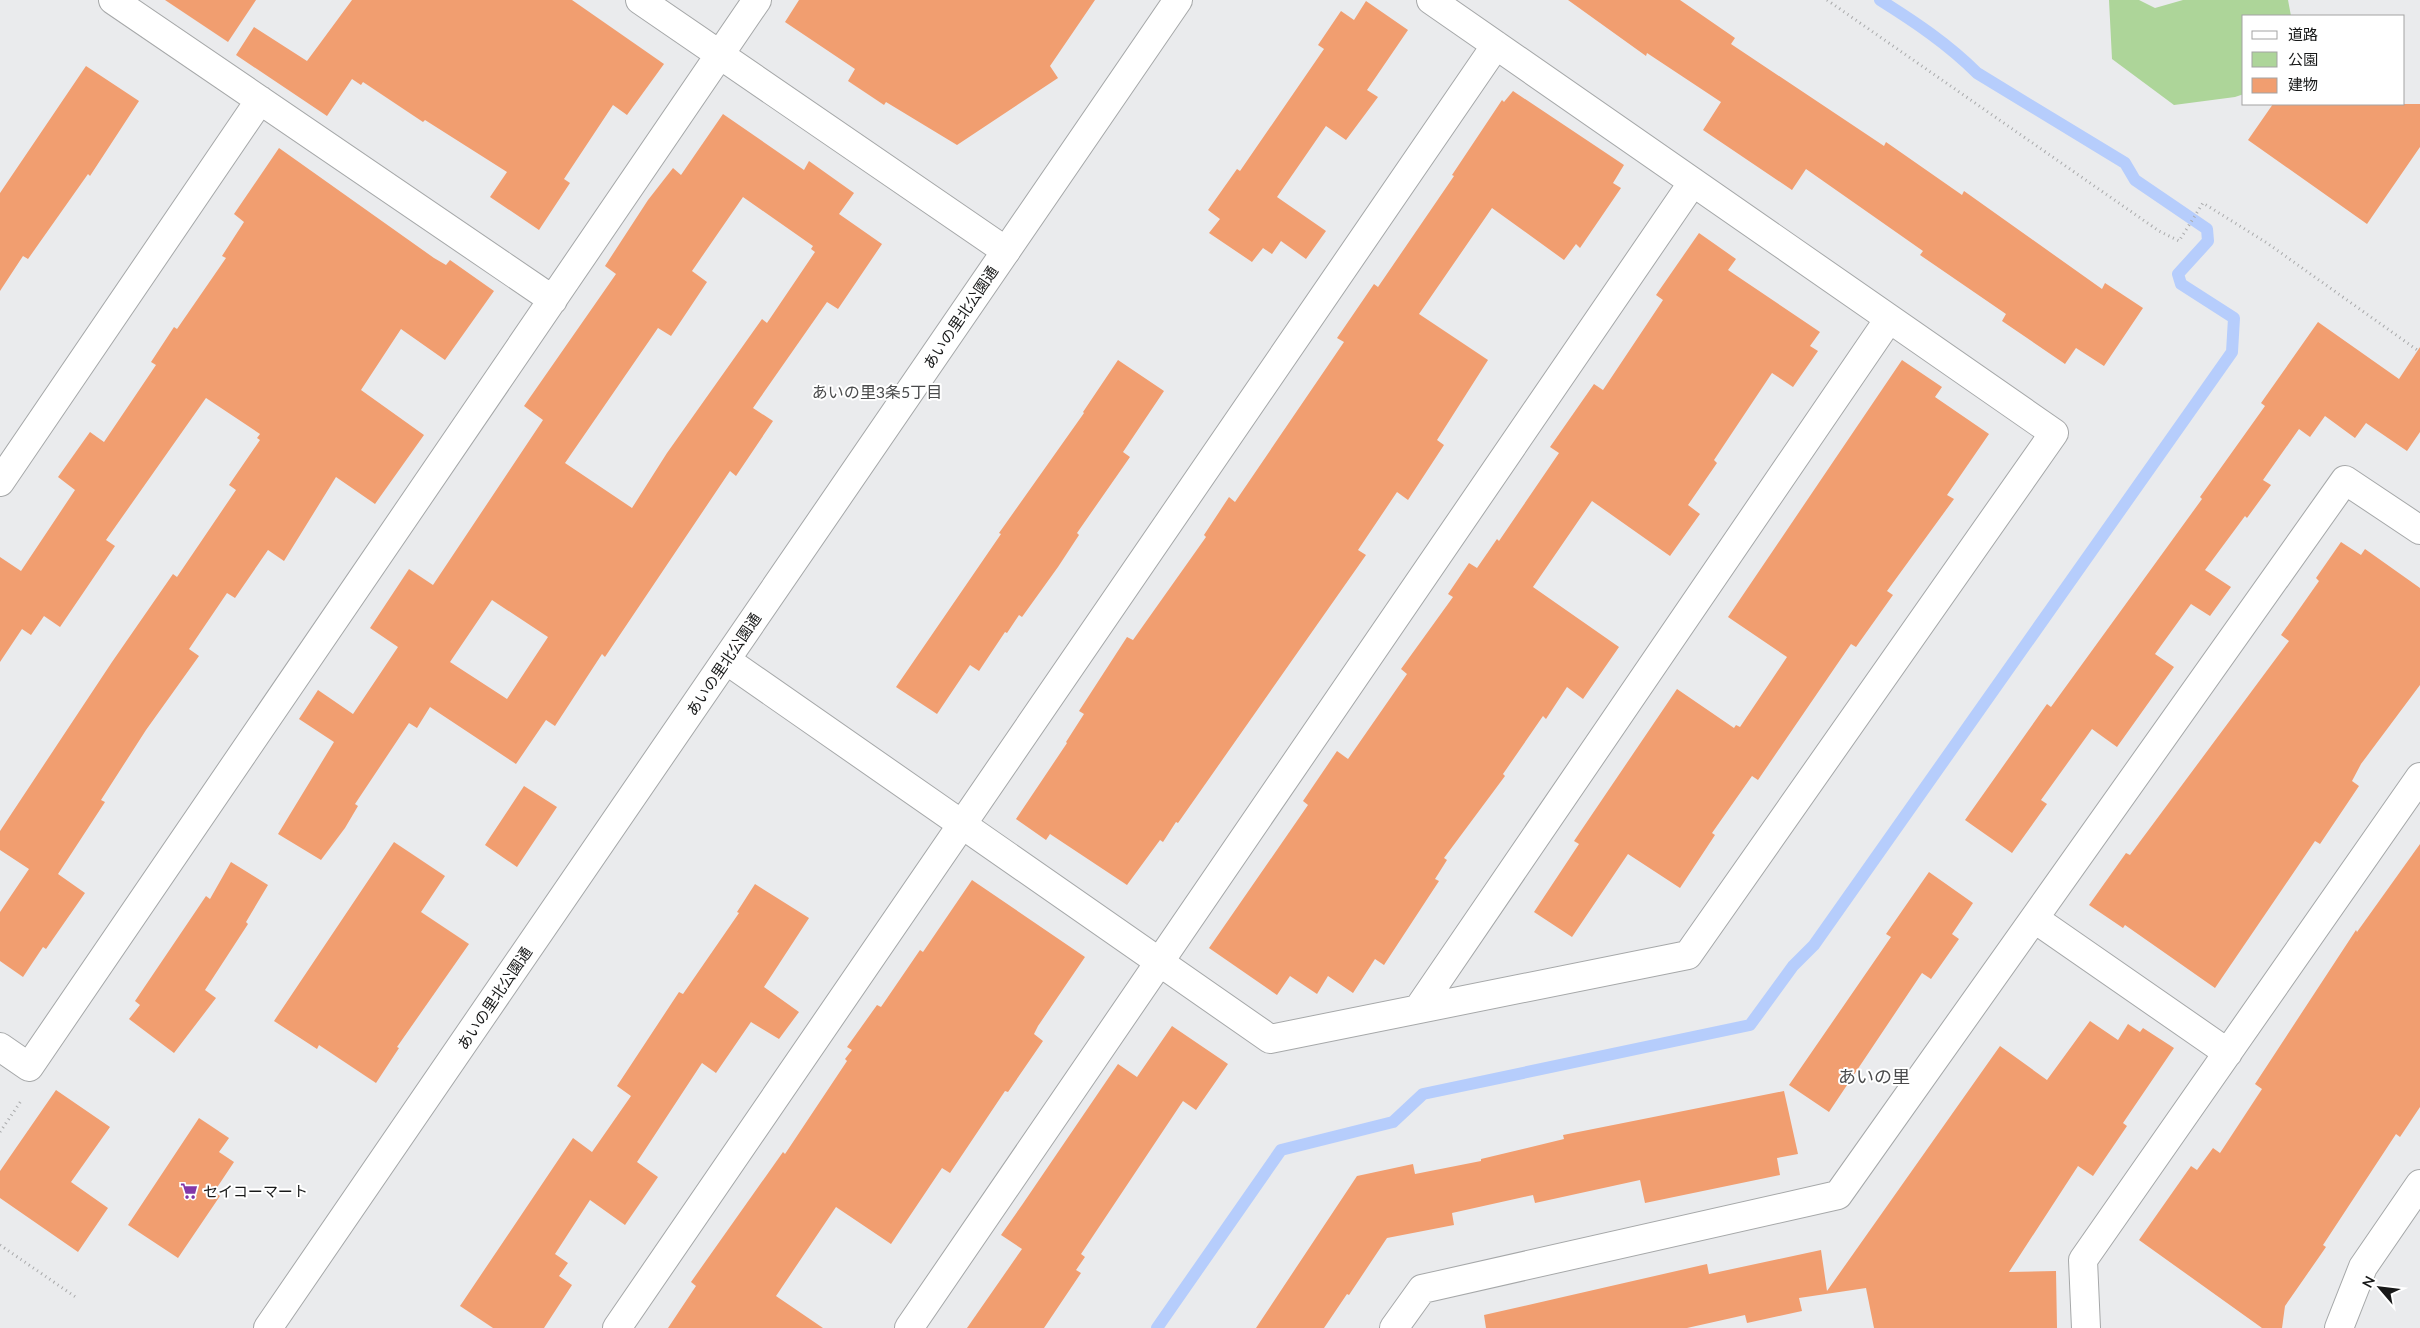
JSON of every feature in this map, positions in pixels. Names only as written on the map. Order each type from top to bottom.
[{"type":"street","points":[[113,0],[553,300]]},
{"type":"street","points":[[640,0],[1006,251]]},
{"type":"street","points":[[0,1047],[29,1067],[756,0]]},
{"type":"street","name":"あいの里北公園通","points":[[268,1328],[1178,0]]},
{"type":"street","points":[[726,660],[1270,1039],[1688,955],[2054,433],[1431,0]]},
{"type":"street","points":[[617,1328],[1496,45]]},
{"type":"street","points":[[0,482],[260,100]]},
{"type":"street","points":[[909,1328],[1694,182]]},
{"type":"street","points":[[1418,1009],[1889,319]]},
{"type":"street","points":[[1394,1328],[1422,1289],[1838,1195],[2345,480],[2420,530]]},
{"type":"street","points":[[2086,1328],[2083,1260],[2420,777]]},
{"type":"street","points":[[2035,919],[2228,1053]]},
{"type":"street","points":[[2339,1328],[2363,1267],[2420,1184]]},
{"type":"path","points":[[1827,0],[2160,231],[2179,241],[2203,204],[2267,244],[2420,352]]},
{"type":"path","points":[[0,1132],[23,1098]]},
{"type":"path","points":[[0,1245],[77,1298]]},
{"type":"green space","points":[[2109,0],[2139,0],[2155,8],[2183,0],[2288,0],[2291,15],[2242,15],[2242,95],[2174,105],[2112,59]]},
{"type":"building","points":[[165,0],[256,0],[228,42]]},
{"type":"building","points":[[352,0],[572,0],[664,64],[627,115],[613,105],[564,179],[570,183],[539,230],[490,197],[507,172],[425,120],[423,122],[363,82],[361,85],[352,79],[327,116],[236,55],[254,27],[307,61]]},
{"type":"building","points":[[799,0],[1095,0],[1050,66],[1058,78],[957,145],[886,102],[884,105],[848,81],[855,69],[785,22]]},
{"type":"building","points":[[1568,0],[1680,0],[1735,38],[1731,44],[1884,146],[1886,142],[1962,195],[1964,191],[2102,289],[2105,283],[2143,308],[2104,366],[2076,348],[2065,364],[2002,321],[2006,314],[1920,255],[1923,251],[1806,169],[1792,190],[1703,130],[1721,102],[1647,53],[1646,56]]},
{"type":"building","points":[[1366,1],[1408,30],[1367,90],[1378,97],[1346,140],[1326,126],[1277,197],[1326,231],[1306,259],[1281,241],[1272,254],[1263,248],[1252,262],[1209,233],[1220,219],[1208,210],[1237,169],[1240,171],[1324,49],[1318,45],[1341,11],[1354,20]]},
{"type":"building","points":[[86,66],[139,101],[90,176],[88,174],[28,259],[23,256],[0,291],[0,193]]},
{"type":"building","points":[[1513,91],[1624,165],[1613,183],[1621,188],[1580,248],[1576,244],[1564,260],[1492,208],[1419,314],[1488,360],[1437,440],[1444,445],[1408,500],[1397,492],[1358,550],[1366,555],[1178,823],[1176,822],[1163,842],[1160,840],[1127,885],[1050,834],[1046,840],[1016,819],[1067,743],[1084,714],[1079,711],[1127,637],[1133,640],[1206,537],[1204,535],[1229,497],[1235,502],[1344,342],[1337,338],[1374,284],[1378,287],[1454,176],[1452,175],[1502,100],[1504,102]]},
{"type":"building","points":[[2420,104],[2420,147],[2367,224],[2248,140],[2272,105]]},
{"type":"building","points":[[723,114],[804,170],[809,161],[854,193],[839,214],[882,244],[838,309],[827,302],[753,408],[773,421],[736,476],[730,471],[605,657],[602,654],[555,726],[546,720],[516,764],[430,707],[417,728],[409,723],[355,804],[358,806],[345,828],[321,860],[278,834],[334,742],[299,719],[318,690],[353,714],[398,647],[370,628],[409,569],[433,585],[543,420],[524,406],[616,274],[605,266],[648,200],[673,168],[681,175]],"holes":[[[743,197],[813,246],[811,249],[815,252],[767,323],[762,319],[667,453],[632,508],[565,463],[658,328],[671,336],[707,282],[692,271]],[[492,600],[548,637],[507,699],[450,662]]]},
{"type":"building","points":[[279,148],[434,258],[446,265],[450,260],[494,291],[445,360],[401,329],[361,390],[424,435],[375,504],[336,477],[284,561],[268,550],[235,598],[227,593],[189,649],[199,656],[146,730],[101,800],[105,802],[58,874],[85,893],[46,949],[43,947],[23,977],[0,961],[0,912],[29,869],[0,850],[0,831],[112,662],[173,574],[177,577],[236,490],[229,485],[260,440],[257,438],[260,434],[206,398],[106,540],[115,546],[60,627],[44,616],[31,635],[22,629],[0,662],[0,557],[21,571],[75,490],[58,477],[90,432],[104,442],[156,365],[151,362],[174,327],[177,329],[226,258],[222,256],[244,222],[234,214]]},
{"type":"building","points":[[1699,233],[1736,259],[1728,270],[1820,332],[1810,346],[1818,351],[1793,387],[1772,373],[1714,460],[1717,463],[1688,505],[1700,514],[1670,556],[1592,501],[1533,587],[1619,647],[1583,699],[1567,687],[1546,719],[1543,716],[1503,774],[1505,776],[1444,858],[1447,860],[1435,879],[1439,881],[1384,965],[1375,959],[1353,993],[1328,976],[1317,994],[1290,976],[1277,995],[1209,948],[1308,805],[1303,801],[1337,751],[1348,759],[1407,674],[1401,669],[1453,597],[1448,594],[1469,563],[1477,568],[1497,539],[1499,541],[1559,453],[1550,447],[1594,384],[1603,390],[1663,300],[1656,295]]},
{"type":"building","points":[[2318,322],[2399,379],[2420,347],[2420,432],[2407,451],[2366,423],[2355,438],[2325,416],[2310,437],[2299,429],[2263,480],[2271,485],[2247,518],[2245,516],[2205,570],[2231,587],[2210,616],[2191,604],[2155,654],[2174,667],[2117,747],[2092,729],[2041,800],[2047,804],[2012,853],[1965,820],[2047,704],[2051,707],[2202,499],[2200,497],[2265,406],[2261,403]]},
{"type":"building","points":[[1118,360],[1164,391],[1123,452],[1130,457],[1077,533],[1079,535],[1058,567],[1022,617],[1019,615],[1007,633],[1005,632],[979,671],[970,665],[937,714],[896,687],[1001,534],[999,533],[1084,413]]},
{"type":"building","points":[[1902,360],[1942,387],[1935,397],[1989,434],[1947,495],[1954,499],[1887,591],[1893,595],[1856,647],[1851,644],[1758,780],[1752,776],[1712,833],[1715,835],[1680,888],[1628,854],[1572,937],[1534,912],[1579,844],[1574,841],[1677,689],[1734,728],[1736,725],[1740,727],[1787,657],[1728,617]]},
{"type":"building","points":[[2341,542],[2361,555],[2365,549],[2420,588],[2420,685],[2361,764],[2352,781],[2359,786],[2320,844],[2315,841],[2215,988],[2125,925],[2123,928],[2089,905],[2126,853],[2130,855],[2289,641],[2281,635],[2319,581],[2316,578]]},
{"type":"building","points":[[524,786],[557,807],[517,867],[485,845]]},
{"type":"building","points":[[394,842],[445,876],[421,912],[469,944],[397,1047],[399,1048],[376,1083],[319,1045],[317,1049],[274,1021]]},
{"type":"building","points":[[2420,844],[2420,1107],[2400,1137],[2396,1134],[2323,1245],[2326,1247],[2285,1306],[2282,1328],[2262,1328],[2139,1240],[2191,1166],[2197,1170],[2213,1148],[2220,1153],[2262,1089],[2255,1084],[2356,930],[2357,932]]},
{"type":"building","points":[[231,862],[268,885],[246,922],[248,924],[205,990],[216,998],[174,1053],[129,1019],[140,1005],[135,1001],[206,896],[210,899]]},
{"type":"building","points":[[1929,872],[1973,903],[1952,934],[1959,939],[1931,979],[1922,973],[1829,1112],[1789,1085],[1891,937],[1886,934]]},
{"type":"building","points":[[972,880],[1085,957],[1034,1034],[1043,1041],[1008,1092],[1005,1091],[950,1173],[942,1168],[891,1244],[836,1207],[776,1296],[823,1328],[668,1328],[696,1286],[691,1282],[783,1152],[785,1154],[847,1061],[845,1059],[852,1050],[847,1047],[877,1005],[881,1007],[920,950],[923,952]]},
{"type":"building","points":[[755,884],[809,918],[764,987],[799,1012],[779,1039],[751,1022],[716,1073],[702,1063],[637,1162],[658,1177],[625,1225],[590,1200],[555,1254],[568,1263],[559,1276],[572,1285],[544,1328],[493,1328],[460,1306],[573,1138],[592,1152],[631,1096],[617,1086],[679,992],[683,994],[739,913],[737,912]]},
{"type":"building","points":[[2090,1021],[2118,1040],[2128,1024],[2140,1032],[2143,1028],[2174,1048],[2123,1123],[2127,1126],[2093,1176],[2078,1166],[2009,1272],[2056,1271],[2057,1328],[1874,1328],[1866,1288],[1799,1298],[1802,1311],[1747,1323],[1745,1315],[1687,1328],[1486,1328],[1484,1315],[1707,1264],[1709,1274],[1821,1250],[1827,1291],[2000,1046],[2047,1080]]},
{"type":"building","points":[[1172,1026],[1228,1064],[1196,1110],[1183,1101],[1081,1254],[1085,1257],[1076,1270],[1081,1273],[1044,1328],[967,1328],[1022,1249],[1001,1235],[1118,1064],[1137,1077]]},
{"type":"building","points":[[56,1090],[110,1127],[71,1182],[108,1208],[78,1252],[0,1198],[0,1171]]},
{"type":"building","points":[[1784,1091],[1798,1154],[1777,1158],[1780,1175],[1645,1203],[1640,1180],[1535,1203],[1533,1195],[1452,1213],[1454,1225],[1387,1238],[1349,1295],[1347,1294],[1324,1328],[1256,1328],[1357,1176],[1413,1164],[1415,1174],[1481,1161],[1481,1159],[1564,1139],[1563,1135]]},
{"type":"building","points":[[199,1118],[229,1138],[219,1152],[234,1162],[214,1192],[220,1196],[178,1258],[128,1225]]},
{"type":"waterway","points":[[1157,1328],[1281,1150],[1393,1122],[1423,1094],[1750,1025],[1793,966],[1814,945],[2232,352],[2234,318],[2181,284],[2178,274],[2208,241],[2207,229],[2135,180],[2125,163],[1977,73],[1955,52],[1880,0]]},
{"type":"place","name":"セイコーマート","points":[[189,1191]]},
{"type":"district","name":"あいの里3条5丁目","points":[[877,391]]},
{"type":"district","name":"あいの里","points":[[1874,1076]]}]
